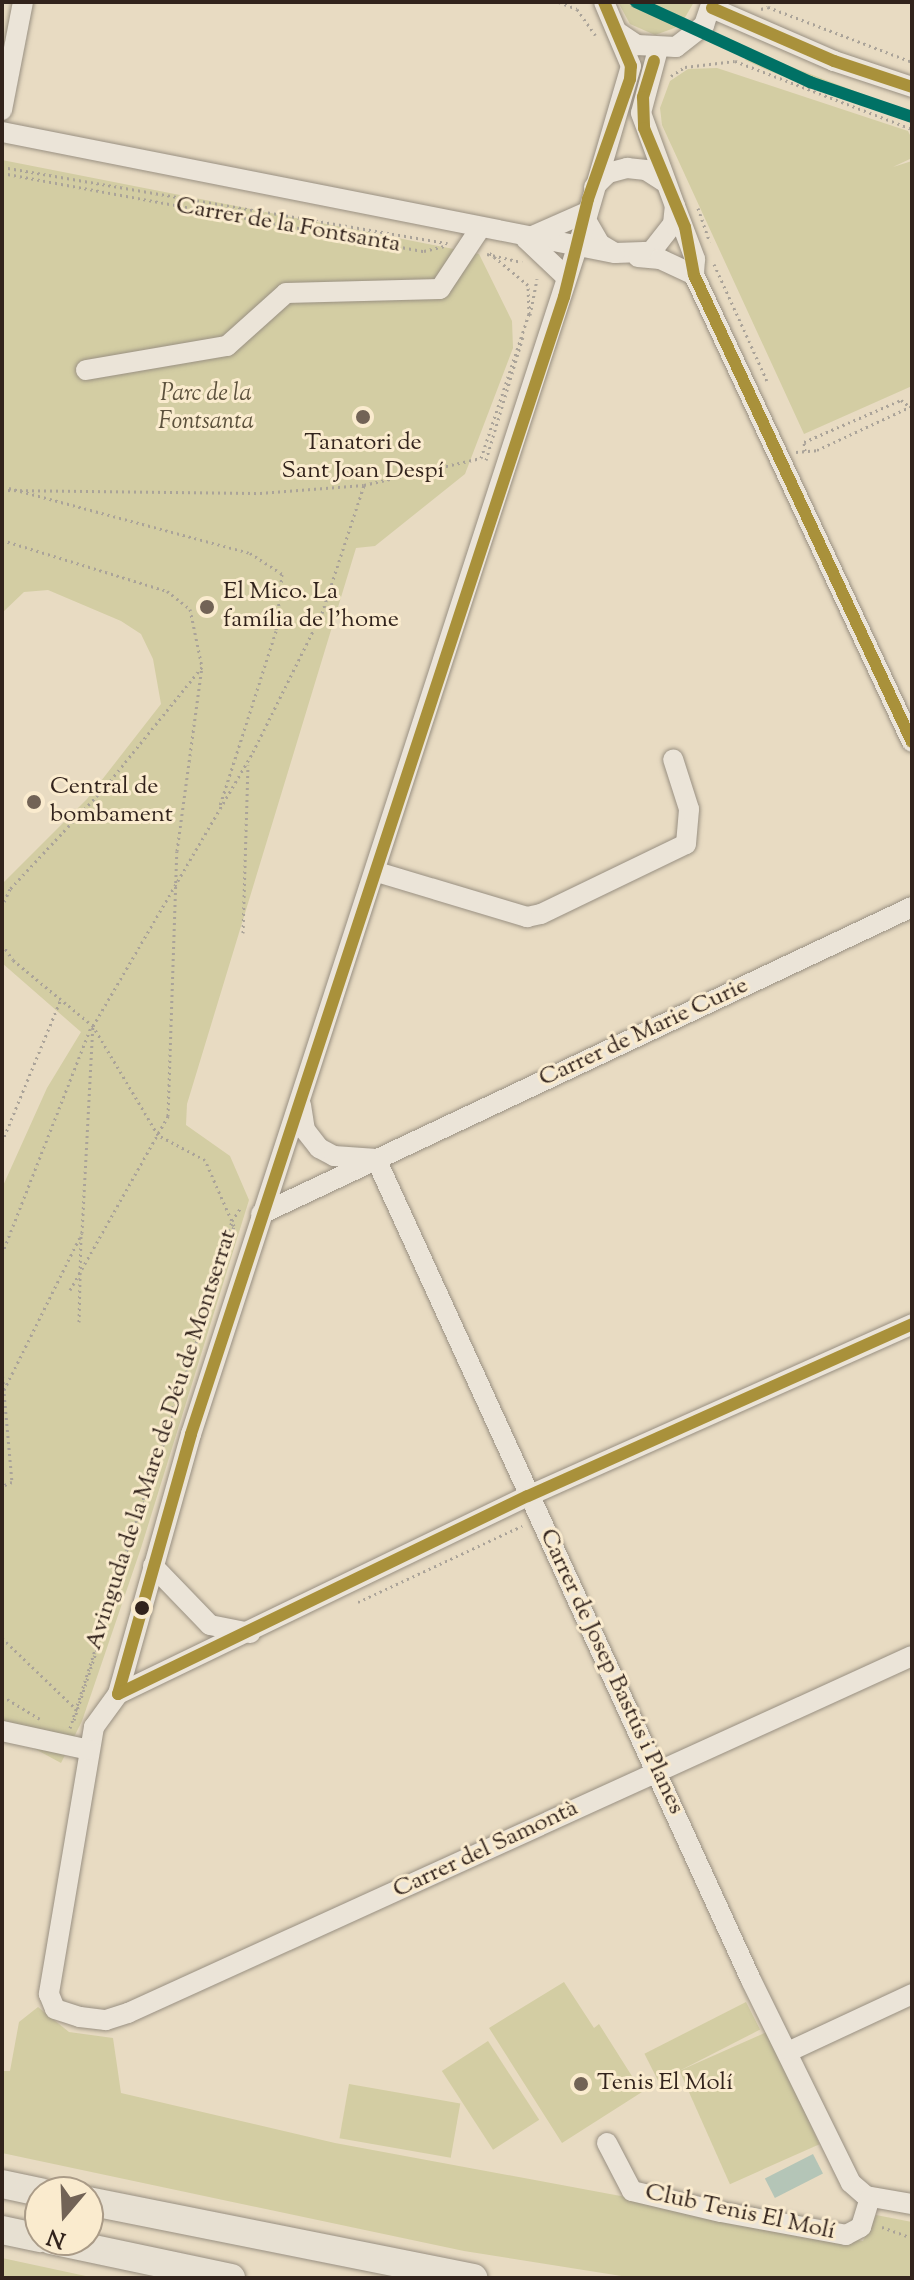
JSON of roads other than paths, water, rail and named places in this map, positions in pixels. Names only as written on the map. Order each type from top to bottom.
[{"type":"highway","points":[[2,2184],[24,2189]]},
{"type":"highway","points":[[104,2204],[473,2278]]},
{"type":"highway","points":[[2,2230],[24,2235]]},
{"type":"highway","points":[[104,2251],[231,2278]]},
{"type":"street","points":[[2,110],[23,2]]},
{"type":"street","points":[[577,250],[594,187],[630,79],[631,66],[604,2]]},
{"type":"street","points":[[619,33],[637,45],[658,49],[692,38],[712,5],[912,87]]},
{"type":"street","points":[[658,49],[641,113],[663,181]]},
{"type":"street","name":"Carrer de la Fontsanta","points":[[2,132],[529,251],[577,250],[660,259],[695,276]]},
{"type":"street","points":[[594,187],[608,173],[627,168],[646,170],[683,200],[695,259],[695,276],[790,455],[912,742]]},
{"type":"street","points":[[586,216],[600,244],[624,255],[665,240],[683,200]]},
{"type":"street","points":[[529,251],[586,216]]},
{"type":"street","points":[[86,370],[227,346],[286,293],[440,289],[481,240]]},
{"type":"street","name":"Avinguda de la Mare de Déu de Montserrat","points":[[55,2009],[49,1994],[54,1943],[94,1727],[118,1694],[252,1209],[301,1101],[577,250]]},
{"type":"street","name":"Carrer de la Fontsanta","points":[[529,251],[566,277]]},
{"type":"street","points":[[377,872],[527,917],[541,914],[686,844],[689,809],[673,759]]},
{"type":"street","name":"Carrer de Marie Curie","points":[[252,1209],[376,1159],[912,907]]},
{"type":"street","name":"Carrer de Marie Curie","points":[[301,1101],[305,1130],[319,1148],[334,1156],[376,1159]]},
{"type":"street","name":"Carrer de Josep Bastús i Planes","points":[[376,1159],[751,1980],[790,2051],[851,2183],[870,2197]]},
{"type":"street","points":[[118,1694],[250,1633],[528,1496],[912,1324]]},
{"type":"street","points":[[153,1566],[210,1625],[250,1633]]},
{"type":"street","name":"Carrer del Samontà","points":[[55,2009],[106,2020],[128,2013],[912,1656]]},
{"type":"street","points":[[2,1731],[89,1750]]},
{"type":"street","points":[[790,2051],[912,1994]]},
{"type":"street","name":"Club Tenis El Molí","points":[[607,2143],[632,2191],[846,2235],[863,2221],[870,2197]]},
{"type":"street","points":[[870,2197],[912,2204]]},
{"type":"place","name":"Tanatori de Sant Joan Despí","points":[[363,417]]},
{"type":"place","name":"El Mico. La família de l'home","points":[[207,607]]},
{"type":"place","name":"Central de bombament","points":[[34,802]]},
{"type":"place","name":"Tenis El Molí","points":[[581,2084]]},
{"type":"park label","name":"Parc de la Fontsanta","points":[[206,409]]}]
